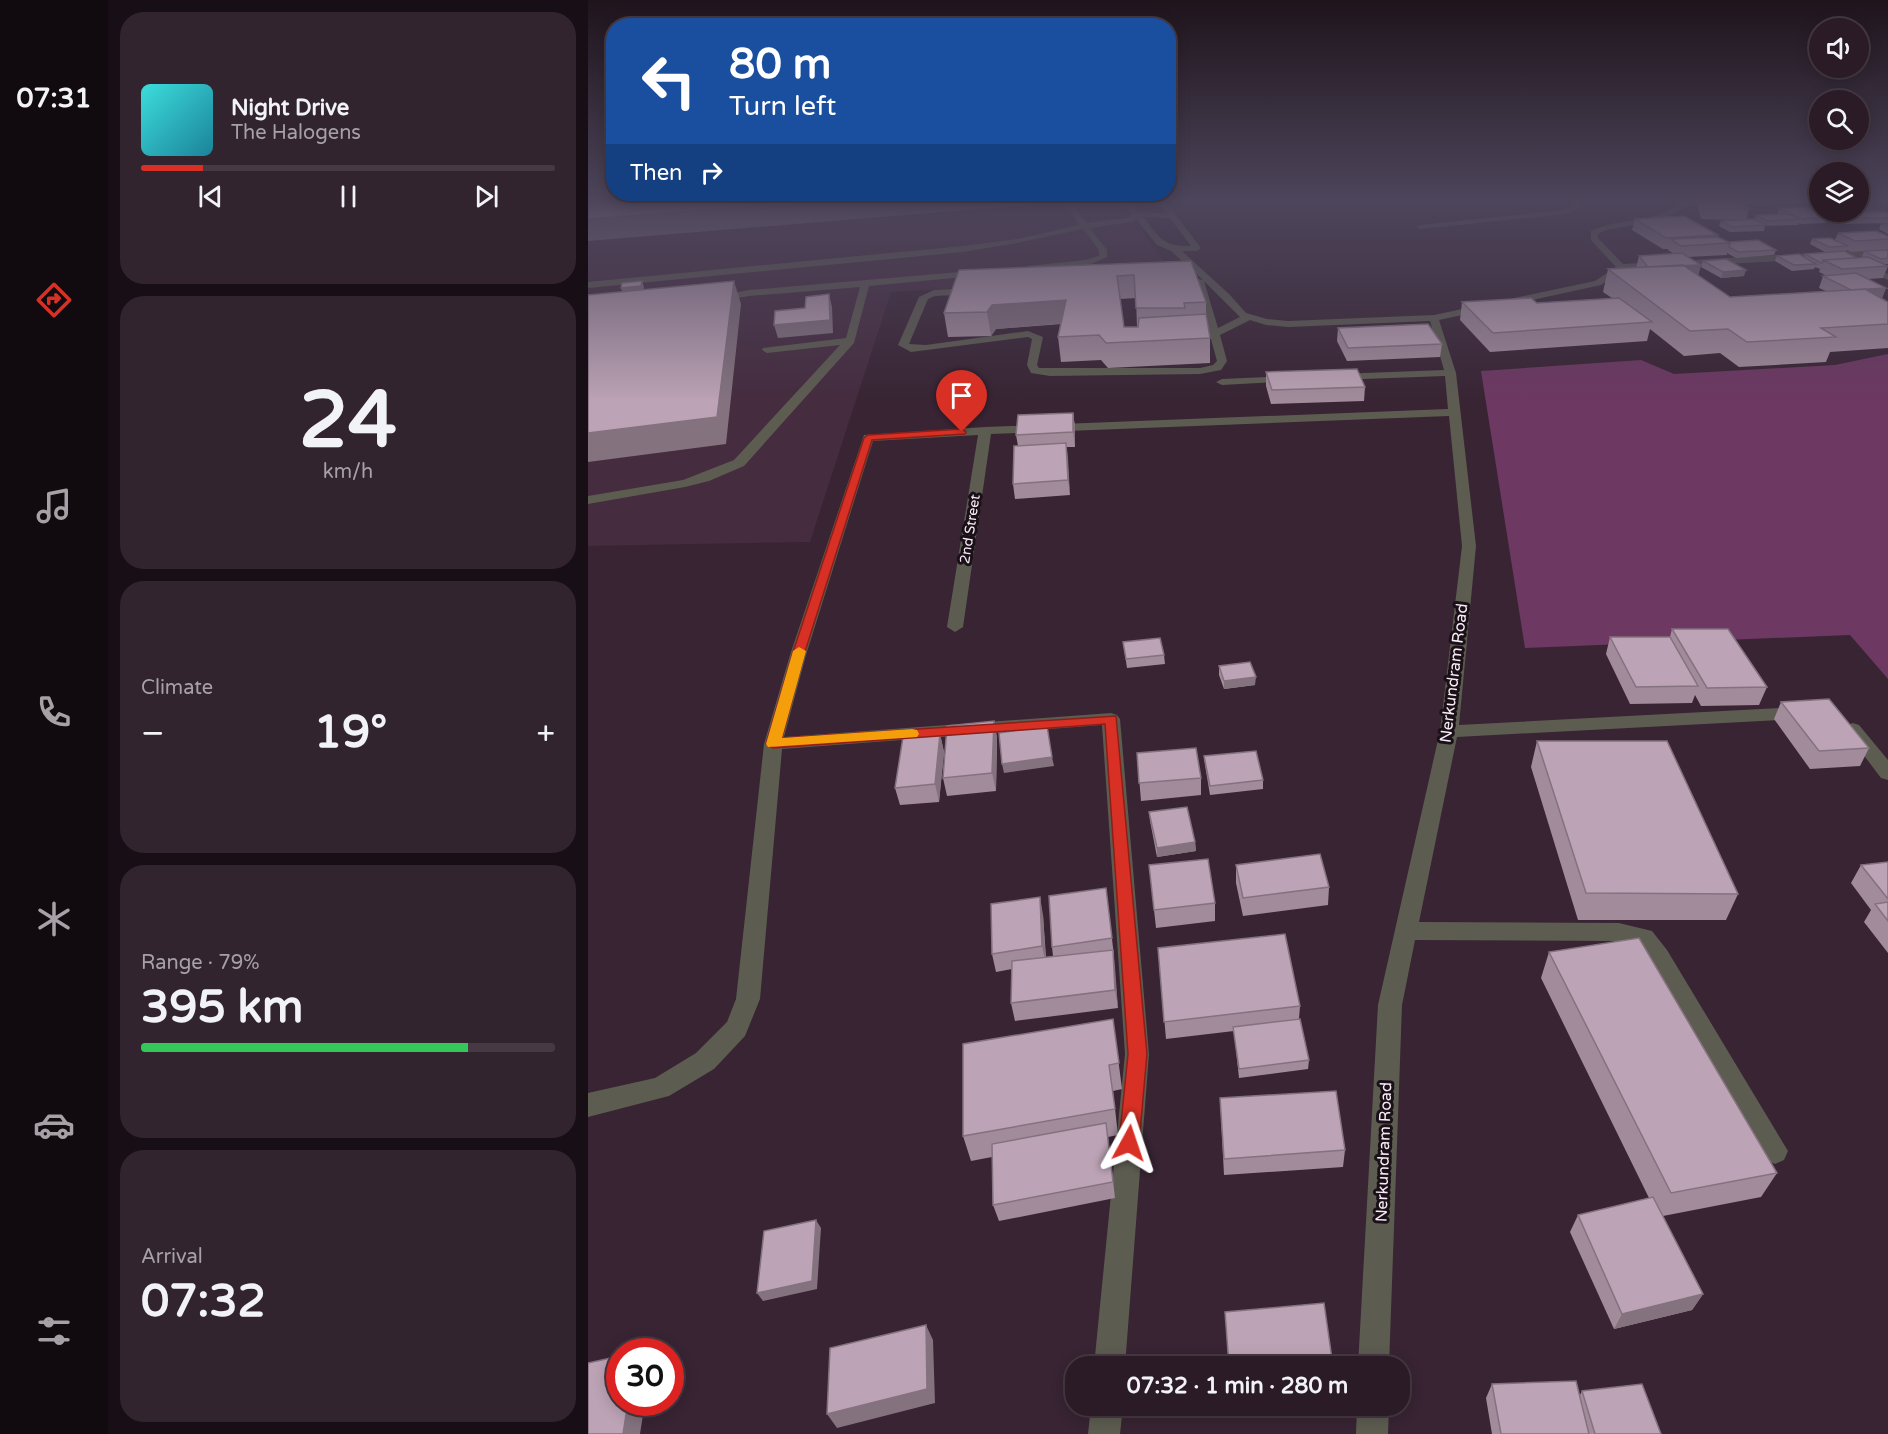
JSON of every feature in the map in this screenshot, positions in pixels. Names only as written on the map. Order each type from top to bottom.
[{"type":"street","points":[[588,285],[762,268]]},
{"type":"street","points":[[1017,270],[1038,268]]},
{"type":"street","points":[[1195,268],[1243,315],[1266,322],[1288,324],[1434,318],[1598,283],[1620,268]]},
{"type":"street","points":[[1869,268],[1888,277]]},
{"type":"street","points":[[708,300],[737,295],[993,272]]},
{"type":"street","points":[[1189,280],[1200,282],[1215,333],[1222,361],[1216,368],[1200,371],[1050,373],[1035,371],[1032,365],[1038,337],[1028,334],[926,348],[911,349],[903,345],[924,297],[934,293],[1189,280]]},
{"type":"street","points":[[588,500],[701,479],[739,463],[850,341],[865,284]]},
{"type":"street","points":[[1205,298],[1226,296]]},
{"type":"street","points":[[1215,333],[1249,316]]},
{"type":"street","name":"Nerkundram Road","points":[[1374,1356],[1390,1005],[1449,731],[1469,546],[1450,373],[1434,318]]},
{"type":"street","points":[[767,350],[850,341]]},
{"type":"street","points":[[1324,377],[1450,373]]},
{"type":"street","points":[[1222,382],[1301,378]]},
{"type":"street","points":[[588,1105],[660,1089],[705,1060],[735,1029],[748,999],[773,744],[798,655],[868,438],[985,430],[1454,412]]},
{"type":"street","name":"2nd Street","points":[[955,627],[985,430]]},
{"type":"street","points":[[1839,711],[1888,773]]},
{"type":"street","points":[[1449,731],[1815,712]]},
{"type":"street","points":[[773,744],[1111,719],[1137,1054],[1111,1356]]},
{"type":"street","points":[[1406,931],[1619,932],[1644,937],[1659,957],[1774,1150]]},
{"type":"street","points":[[1104,1434],[1106,1416]]},
{"type":"street","points":[[1372,1434],[1373,1416]]},
{"type":"shaded area","points":[[588,268],[1169,268],[1175,276],[891,292],[810,542],[588,546]]},
{"type":"shaded area","points":[[1888,354],[1888,679],[1850,635],[1525,648],[1481,371],[1641,360],[1674,374],[1835,365]]},
{"type":"building","points":[[1194,268],[1206,302],[1184,303],[1185,308],[1136,308],[1134,275],[1117,276],[1124,327],[1138,327],[1139,318],[1206,314],[1210,338],[1106,343],[1099,335],[1058,337],[1066,300],[992,305],[987,312],[944,313],[959,270]]},
{"type":"building","points":[[1687,268],[1730,297],[1865,289],[1888,302],[1888,324],[1821,328],[1836,337],[1747,342],[1728,329],[1690,331],[1608,269]]},
{"type":"building","points":[[1716,268],[1742,268],[1746,270],[1723,272]]},
{"type":"building","points":[[1856,273],[1886,288],[1851,290],[1823,276]]},
{"type":"building","points":[[642,281],[641,286],[621,288],[622,283]]},
{"type":"building","points":[[734,281],[717,417],[588,433],[588,295]]},
{"type":"building","points":[[829,294],[830,320],[774,325],[775,311],[805,308],[806,297]]},
{"type":"building","points":[[1531,298],[1537,303],[1619,298],[1652,322],[1493,333],[1462,302]]},
{"type":"building","points":[[1428,324],[1442,344],[1348,348],[1338,328]]},
{"type":"building","points":[[1357,369],[1365,387],[1272,390],[1266,372]]},
{"type":"building","points":[[1073,413],[1073,432],[1016,435],[1018,415]]},
{"type":"building","points":[[1066,443],[1068,480],[1013,484],[1014,446]]},
{"type":"building","points":[[1672,629],[1728,629],[1767,687],[1707,688]]},
{"type":"building","points":[[1610,637],[1670,637],[1698,686],[1636,687]]},
{"type":"building","points":[[1160,638],[1164,655],[1126,659],[1123,642]]},
{"type":"building","points":[[1250,662],[1256,677],[1224,681],[1219,666]]},
{"type":"building","points":[[1829,699],[1869,748],[1819,751],[1781,702]]},
{"type":"building","points":[[994,721],[992,773],[943,778],[947,726]]},
{"type":"building","points":[[1047,726],[1052,757],[1002,764],[999,733]]},
{"type":"building","points":[[940,734],[935,784],[895,788],[903,737]]},
{"type":"building","points":[[1537,741],[1667,741],[1738,894],[1586,893]]},
{"type":"building","points":[[1196,748],[1201,778],[1139,783],[1137,753]]},
{"type":"building","points":[[1256,751],[1263,780],[1210,786],[1204,756]]},
{"type":"building","points":[[1187,807],[1195,842],[1157,848],[1149,812]]},
{"type":"building","points":[[1320,854],[1329,887],[1243,898],[1236,865]]},
{"type":"building","points":[[1208,859],[1215,903],[1154,910],[1149,865]]},
{"type":"building","points":[[1888,862],[1888,899],[1861,865]]},
{"type":"building","points":[[1106,888],[1112,938],[1052,947],[1049,896]]},
{"type":"building","points":[[1040,897],[1042,946],[992,954],[991,904]]},
{"type":"building","points":[[1888,902],[1888,921],[1875,904]]},
{"type":"building","points":[[1285,934],[1300,1006],[1164,1022],[1158,948]]},
{"type":"building","points":[[1639,938],[1777,1173],[1671,1193],[1549,952]]},
{"type":"building","points":[[1113,950],[1115,990],[1011,1003],[1012,961]]},
{"type":"building","points":[[1113,1019],[1119,1063],[1109,1065],[1115,1109],[963,1136],[963,1044]]},
{"type":"building","points":[[1300,1019],[1309,1060],[1239,1069],[1233,1027]]},
{"type":"building","points":[[1336,1091],[1345,1150],[1224,1159],[1220,1098]]},
{"type":"building","points":[[1106,1123],[1113,1182],[993,1205],[992,1144]]},
{"type":"building","points":[[1653,1197],[1703,1294],[1622,1314],[1578,1215]]},
{"type":"building","points":[[816,1220],[812,1281],[757,1293],[764,1231]]},
{"type":"building","points":[[1324,1303],[1332,1356],[1228,1356],[1225,1312]]},
{"type":"building","points":[[926,1325],[927,1389],[827,1414],[830,1348]]},
{"type":"building","points":[[606,1359],[606,1416],[626,1416],[623,1434],[588,1434],[588,1363]]},
{"type":"building","points":[[1576,1381],[1589,1434],[1501,1434],[1492,1384]]},
{"type":"building","points":[[1642,1384],[1661,1434],[1595,1434],[1582,1391]]},
{"type":"slow traffic","points":[[799,651],[773,744],[912,734]]},
{"type":"route","points":[[962,432],[868,438],[798,655],[773,744],[1111,719],[1137,1054],[1129,1143]]}]
